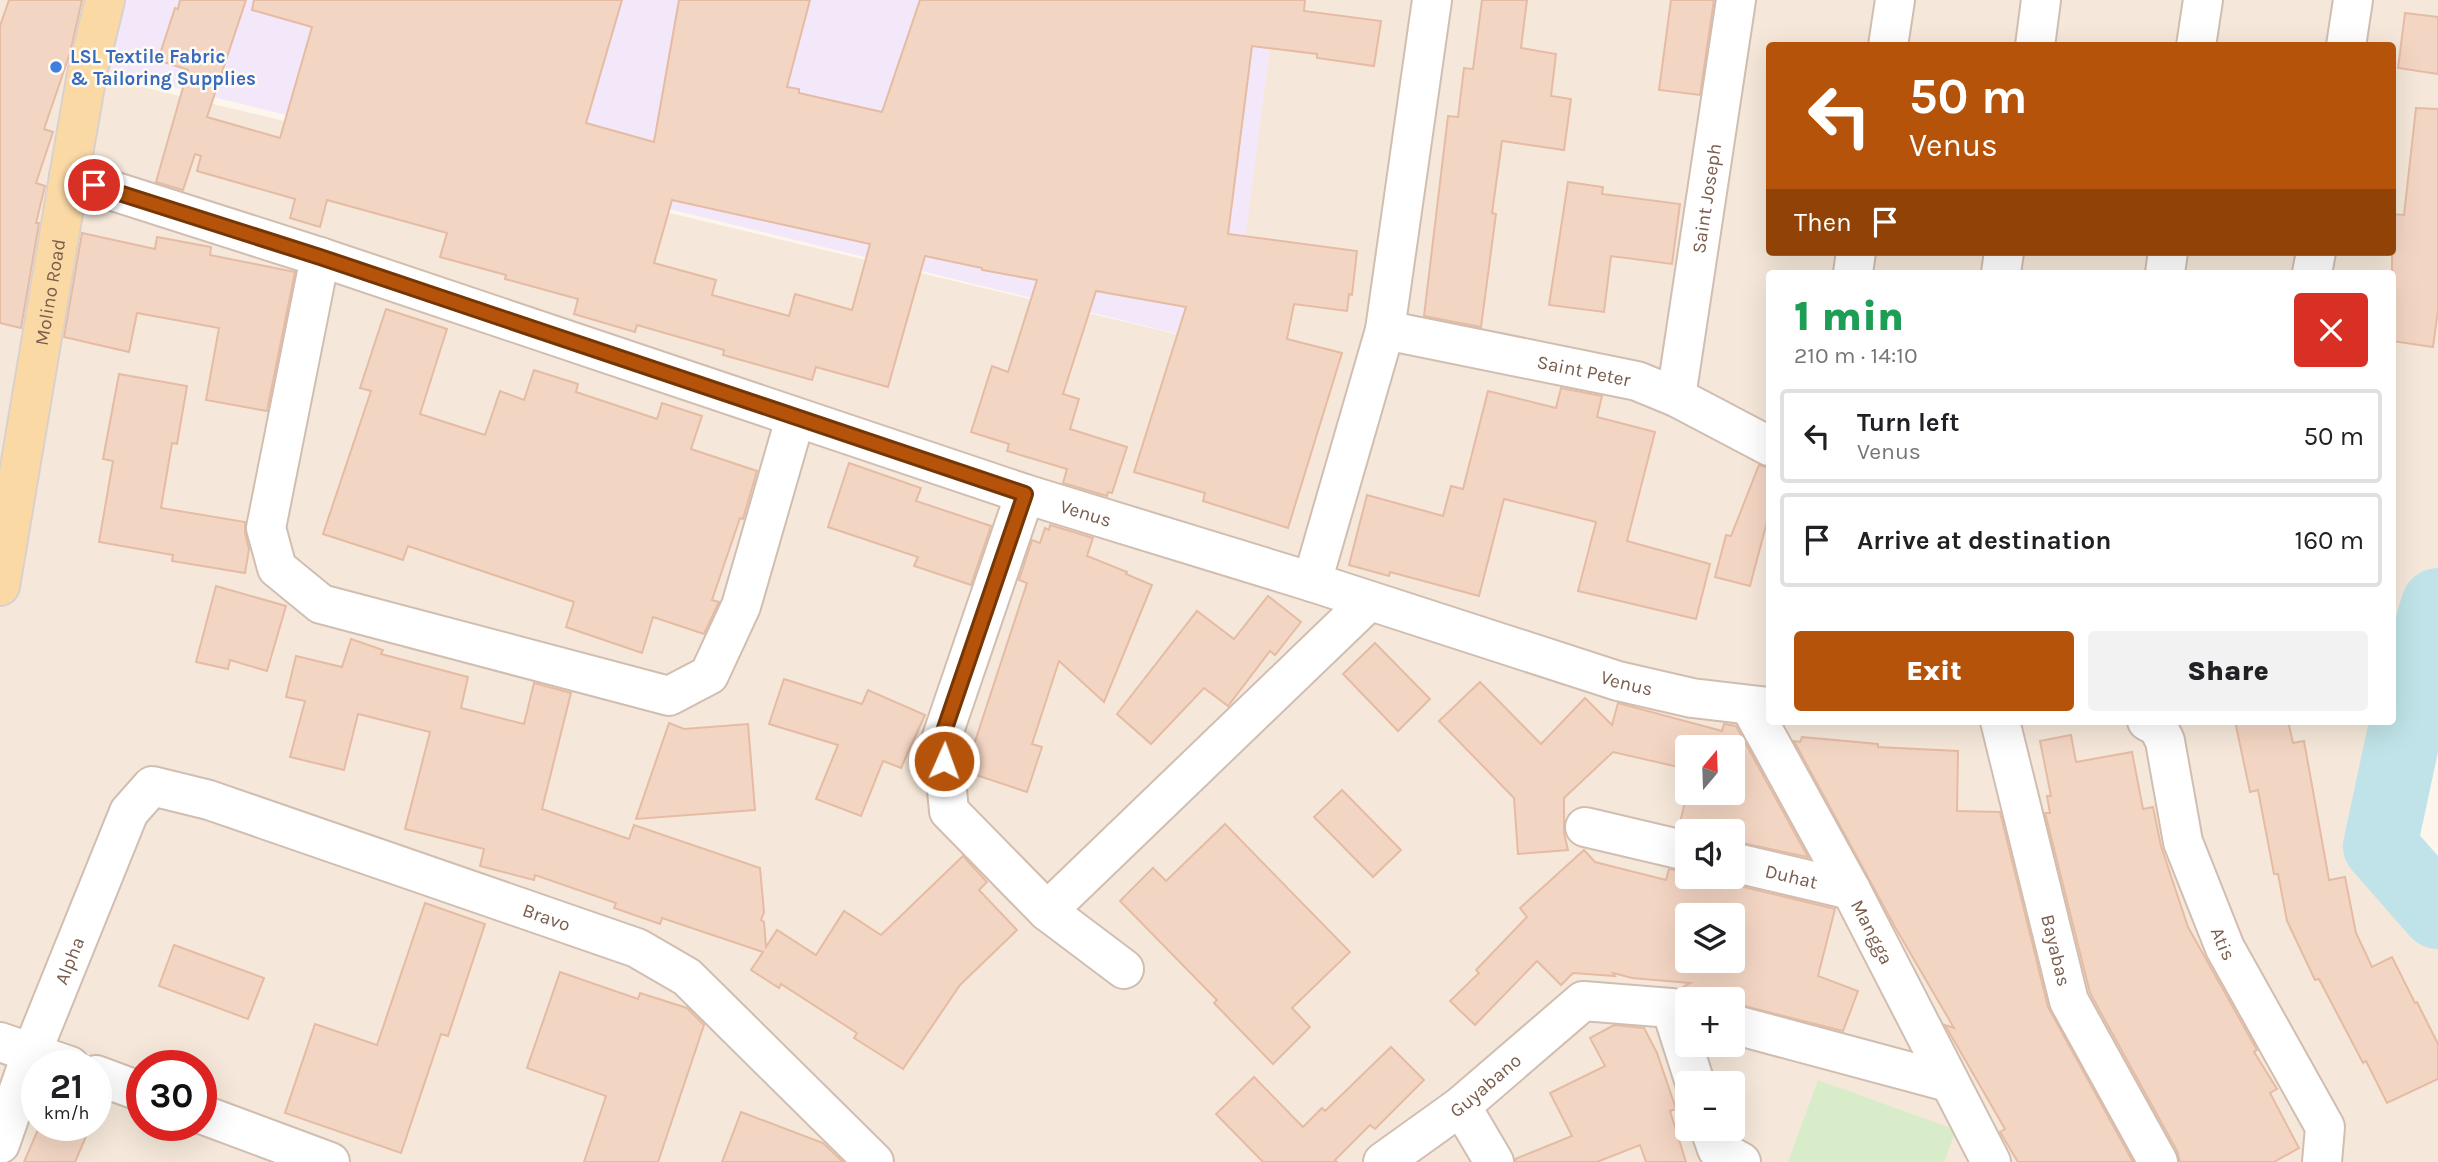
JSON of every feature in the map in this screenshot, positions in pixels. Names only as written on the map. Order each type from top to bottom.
[{"type":"main road","name":"Molino Road","points":[[0,586],[69,177],[105,0]]},
{"type":"street","points":[[1312,582],[1385,330],[1432,0]]},
{"type":"street","name":"Saint Joseph","points":[[1676,397],[1736,0]]},
{"type":"street","points":[[1889,42],[1895,0]]},
{"type":"street","points":[[2036,42],[2041,0]]},
{"type":"street","points":[[2197,42],[2203,0]]},
{"type":"street","points":[[2347,42],[2353,0]]},
{"type":"street","name":"Venus","points":[[69,177],[320,257],[795,419],[1025,494],[1312,582],[1618,681],[1692,698],[1760,707]]},
{"type":"street","points":[[320,257],[266,528],[277,568],[321,604],[668,696],[709,675],[741,606],[795,419]]},
{"type":"street","name":"Saint Peter","points":[[1385,330],[1637,381],[1676,397],[1766,444]]},
{"type":"street","points":[[1025,494],[942,737],[949,811],[1047,911],[1124,970]]},
{"type":"street","points":[[1047,911],[1369,601]]},
{"type":"street","name":"Mangga","points":[[1769,725],[1990,1162]]},
{"type":"street","name":"Bayabas","points":[[2001,725],[2069,1001],[2158,1162]]},
{"type":"street","name":"Atis","points":[[2156,725],[2165,741],[2183,842],[2225,948],[2325,1127],[2323,1159]]},
{"type":"street","name":"Alpha","points":[[0,1144],[16,1047],[129,812],[152,786]]},
{"type":"street","name":"Bravo","points":[[152,786],[209,800],[637,948],[687,977],[874,1162]]},
{"type":"street","points":[[1586,827],[1675,848]]},
{"type":"street","name":"Duhat","points":[[1745,865],[1851,890]]},
{"type":"street","name":"Guyabano","points":[[1383,1162],[1461,1106],[1583,1001],[1675,1010]]},
{"type":"street","points":[[1745,1027],[1948,1082]]},
{"type":"street","points":[[1461,1106],[1494,1162]]},
{"type":"street","points":[[217,1120],[330,1162]]},
{"type":"street","points":[[1714,1141],[1717,1149],[1741,1162]]},
{"type":"shaded area","points":[[0,0],[105,0],[88,74],[1230,347],[1276,0],[2438,0],[2438,605],[2418,669],[2380,846],[2438,912],[2438,1162],[0,1162]]},
{"type":"shaded area","points":[[124,0],[1276,0],[1231,347],[107,71]]},
{"type":"green space","points":[[1818,1080],[1956,1130],[1944,1162],[1788,1162]]},
{"type":"building","points":[[9,0],[82,0],[70,53],[44,129],[53,132],[36,183],[45,186],[36,223],[39,223],[21,328],[0,323],[0,26]]},
{"type":"building","points":[[180,0],[246,0],[207,117],[280,138],[312,27],[252,10],[254,0],[622,0],[586,123],[654,142],[679,0],[810,0],[787,87],[799,89],[799,93],[882,112],[920,0],[1305,0],[1304,11],[1381,21],[1374,66],[1317,58],[1317,54],[1252,46],[1228,234],[1357,251],[1352,295],[1349,294],[1347,311],[1294,304],[1287,339],[1342,353],[1288,528],[1203,501],[1205,493],[1134,472],[1186,307],[1096,291],[1063,394],[1079,399],[1070,429],[1127,447],[1112,493],[1108,492],[1107,496],[1063,483],[1067,469],[1007,451],[1009,444],[971,432],[992,366],[1008,372],[1037,280],[925,256],[888,387],[816,367],[812,380],[723,355],[724,350],[637,325],[635,332],[574,314],[578,299],[505,279],[506,275],[440,257],[447,233],[327,200],[320,227],[290,218],[295,199],[197,171],[201,156],[195,154],[183,190],[156,182],[188,70],[158,60],[175,8],[178,9]],"holes":[[[672,200],[870,244],[852,310],[795,294],[789,316],[712,295],[716,280],[654,263]]]},
{"type":"building","points":[[1482,0],[1527,0],[1521,48],[1556,54],[1551,96],[1571,99],[1564,150],[1502,141],[1492,213],[1496,214],[1481,327],[1424,316],[1448,116],[1458,117],[1464,68],[1473,69]]},
{"type":"building","points":[[1671,0],[1714,0],[1700,95],[1659,90]]},
{"type":"building","points":[[2405,13],[2438,17],[2438,74],[2398,68]]},
{"type":"building","points":[[2416,108],[2438,109],[2438,310],[2433,347],[2396,342],[2396,270],[2392,270],[2392,256],[2396,256],[2396,214],[2404,215]]},
{"type":"building","points":[[1568,182],[1603,187],[1602,194],[1680,204],[1672,264],[1611,256],[1604,312],[1549,305]]},
{"type":"building","points":[[82,233],[155,249],[157,237],[211,247],[210,255],[295,272],[267,411],[206,400],[219,328],[137,313],[129,352],[64,337]]},
{"type":"building","points":[[386,309],[447,329],[420,414],[485,435],[500,391],[524,400],[534,370],[578,384],[576,392],[657,419],[662,403],[702,416],[691,449],[757,471],[743,519],[740,518],[712,600],[719,602],[704,634],[653,617],[642,653],[566,627],[574,602],[408,546],[403,560],[323,534],[371,391],[360,388]]},
{"type":"building","points":[[119,374],[187,386],[177,444],[172,443],[161,508],[245,522],[249,549],[245,573],[172,561],[173,555],[99,542],[113,461],[103,459]]},
{"type":"building","points":[[1561,388],[1602,396],[1597,417],[1655,432],[1627,541],[1710,564],[1696,619],[1578,591],[1596,522],[1504,499],[1479,596],[1390,572],[1389,576],[1349,565],[1367,495],[1443,516],[1451,486],[1463,489],[1488,391],[1556,408]]},
{"type":"building","points":[[849,463],[921,488],[916,501],[991,526],[971,585],[914,566],[918,557],[828,527]]},
{"type":"building","points":[[1759,465],[1766,467],[1766,525],[1750,586],[1715,577],[1726,535],[1731,536]]},
{"type":"building","points":[[1050,525],[1093,538],[1087,556],[1152,585],[1104,702],[1059,661],[1032,744],[1042,747],[1027,792],[967,772],[967,766],[1027,583],[1019,580],[1032,540],[1040,543],[1045,528],[1049,530]]},
{"type":"building","points":[[216,586],[286,606],[267,671],[230,660],[228,669],[196,662]]},
{"type":"building","points":[[1268,596],[1301,622],[1275,655],[1270,651],[1228,706],[1204,688],[1151,744],[1117,714],[1197,611],[1234,639]]},
{"type":"building","points":[[351,639],[383,650],[381,654],[468,677],[461,708],[524,724],[534,683],[571,693],[542,809],[629,839],[634,825],[760,868],[764,912],[761,920],[764,922],[766,947],[777,930],[816,955],[844,911],[881,935],[963,856],[987,882],[979,890],[1017,930],[960,985],[903,1069],[854,1038],[857,1033],[781,984],[779,988],[751,970],[763,952],[662,918],[660,924],[614,908],[616,903],[535,875],[534,880],[480,866],[484,849],[405,829],[430,732],[358,714],[344,770],[290,757],[305,701],[286,697],[296,656],[342,667]]},
{"type":"building","points":[[1375,643],[1430,699],[1398,731],[1343,674]]},
{"type":"building","points":[[784,679],[862,704],[868,690],[925,715],[901,768],[883,761],[861,816],[816,799],[838,745],[769,724]]},
{"type":"building","points":[[1480,682],[1541,744],[1585,698],[1612,725],[1618,703],[1722,731],[1724,724],[1736,726],[1741,735],[1675,735],[1675,766],[1613,752],[1564,798],[1564,833],[1568,850],[1518,854],[1514,798],[1439,721]]},
{"type":"building","points":[[669,723],[684,729],[748,724],[755,810],[636,819]]},
{"type":"building","points":[[2236,725],[2289,725],[2293,743],[2304,741],[2329,880],[2345,877],[2356,933],[2372,967],[2392,957],[2415,1003],[2417,1002],[2438,1044],[2438,1079],[2387,1103],[2319,979],[2315,980],[2287,921],[2278,874],[2274,874],[2258,790],[2250,792]]},
{"type":"building","points":[[2071,735],[2076,762],[2132,752],[2143,809],[2153,807],[2161,846],[2188,927],[2257,1050],[2254,1052],[2277,1089],[2270,1093],[2299,1148],[2274,1162],[2180,1162],[2177,1151],[2090,993],[2045,813],[2050,813],[2047,796],[2051,796],[2040,741]]},
{"type":"building","points":[[1802,737],[1878,744],[1878,747],[1958,751],[1957,811],[2000,812],[2048,1007],[2133,1162],[2018,1162],[2000,1132],[2005,1129],[1945,1025],[1954,1028],[1895,927],[1794,741],[1800,742]]},
{"type":"building","points":[[1745,742],[1808,857],[1745,844],[1745,819],[1681,819],[1684,805],[1745,805]]},
{"type":"building","points":[[1342,790],[1401,850],[1373,877],[1314,817]]},
{"type":"building","points":[[1225,824],[1350,952],[1292,1008],[1310,1027],[1273,1064],[1214,1003],[1217,1000],[1120,901],[1153,868],[1166,881]]},
{"type":"building","points":[[1584,850],[1595,862],[1666,880],[1669,869],[1675,870],[1675,889],[1745,887],[1835,909],[1818,976],[1858,991],[1843,1031],[1745,1006],[1745,987],[1683,987],[1690,983],[1632,978],[1613,973],[1615,976],[1573,973],[1561,985],[1537,961],[1475,1025],[1450,1001],[1479,973],[1476,970],[1527,917],[1520,908]]},
{"type":"building","points":[[425,903],[485,924],[448,1036],[441,1034],[401,1153],[285,1113],[315,1024],[377,1045]]},
{"type":"building","points":[[174,945],[264,978],[248,1019],[159,986]]},
{"type":"building","points":[[560,972],[638,999],[640,993],[687,1008],[704,1025],[658,1162],[584,1162],[606,1096],[527,1068]]},
{"type":"building","points":[[1614,1025],[1644,1028],[1657,1053],[1675,1106],[1675,1109],[1670,1111],[1675,1127],[1675,1141],[1679,1141],[1686,1162],[1646,1162],[1640,1145],[1597,1162],[1516,1162],[1515,1159],[1572,1136],[1550,1093],[1605,1066],[1590,1038]]},
{"type":"building","points":[[1391,1047],[1424,1080],[1375,1129],[1370,1125],[1335,1160],[1337,1162],[1263,1162],[1216,1114],[1254,1077],[1303,1127],[1322,1108],[1325,1111]]},
{"type":"building","points":[[741,1112],[823,1143],[843,1162],[722,1162]]},
{"type":"building","points":[[33,1141],[84,1141],[75,1162],[24,1162]]},
{"type":"waterway","points":[[2438,605],[2418,669],[2380,846],[2438,912]]},
{"type":"place","name":"LSL Textile Fabric & Tailoring Supplies","points":[[56,67]]},
{"type":"route","points":[[94,185],[320,257],[795,419],[1025,494],[942,737],[944,761]]}]
